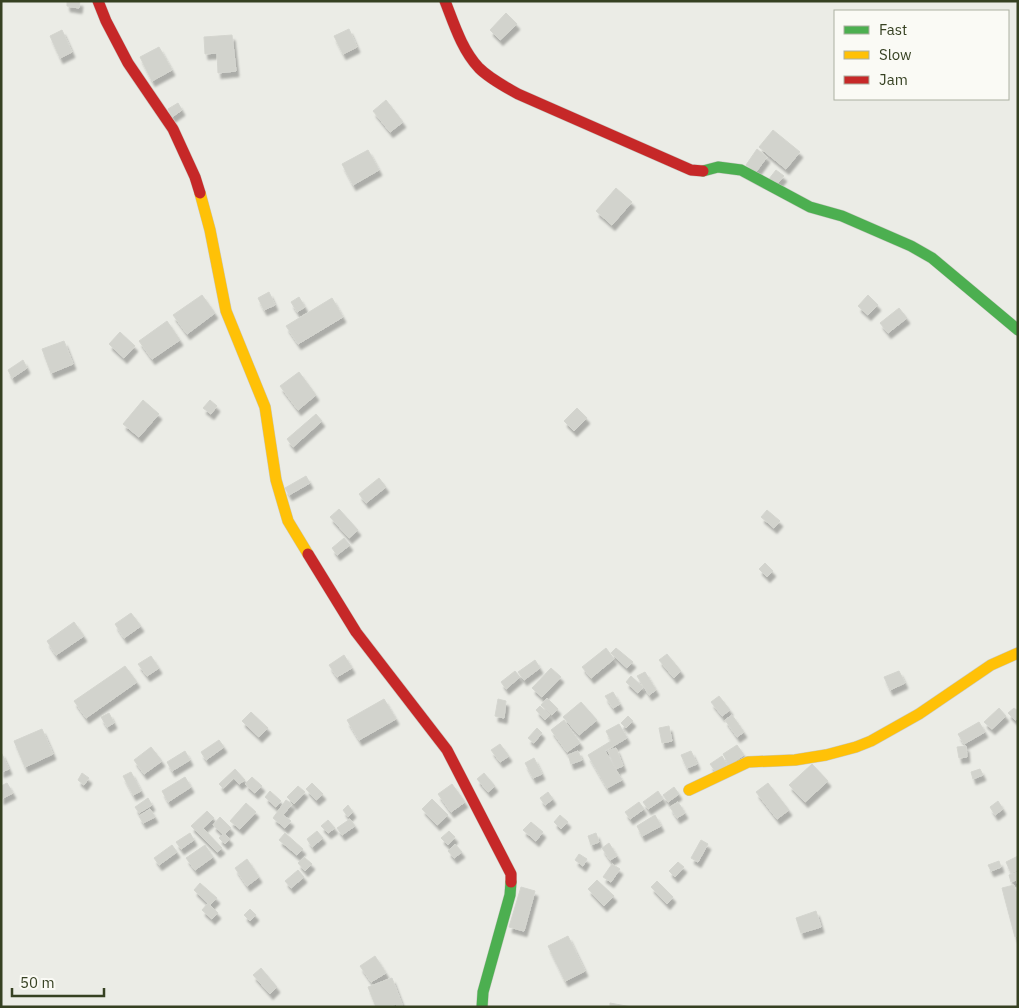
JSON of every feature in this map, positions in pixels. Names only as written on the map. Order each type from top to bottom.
[{"type":"street","points":[[98,1],[106,21],[128,63],[173,129],[195,177],[210,230],[226,311],[265,407],[276,480],[288,521],[356,632],[447,750],[511,874],[510,895],[483,992],[482,1007]]},
{"type":"street","points":[[445,1],[462,43],[477,66],[493,79],[518,94],[691,170],[701,171],[718,167],[740,170],[810,207],[842,216],[912,246],[932,258],[1018,330]]},
{"type":"street","points":[[689,790],[748,762],[816,757],[846,751],[871,741],[905,722],[993,665],[1018,653]]},
{"type":"building","points":[[67,1],[80,1],[79,8],[67,6]]},
{"type":"building","points":[[506,13],[517,24],[500,40],[490,30]]},
{"type":"building","points":[[349,29],[357,47],[343,54],[334,36]]},
{"type":"building","points":[[62,30],[72,52],[60,58],[50,36]]},
{"type":"building","points":[[232,35],[236,71],[218,73],[217,53],[205,54],[204,37]]},
{"type":"building","points":[[159,47],[172,70],[152,81],[140,57]]},
{"type":"building","points":[[386,100],[403,122],[390,132],[373,111]]},
{"type":"building","points":[[178,103],[182,110],[172,117],[168,109]]},
{"type":"building","points":[[773,130],[800,152],[786,169],[759,147]]},
{"type":"building","points":[[757,149],[767,157],[756,172],[746,165]]},
{"type":"building","points":[[368,150],[379,170],[353,185],[342,164]]},
{"type":"building","points":[[776,170],[784,176],[776,185],[769,179]]},
{"type":"building","points":[[616,188],[632,202],[612,225],[596,211]]},
{"type":"building","points":[[269,292],[275,305],[264,310],[258,298]]},
{"type":"building","points":[[202,295],[215,313],[187,334],[173,315]]},
{"type":"building","points":[[868,295],[878,305],[868,315],[858,306]]},
{"type":"building","points":[[299,297],[305,307],[297,312],[291,302]]},
{"type":"building","points":[[332,298],[343,317],[298,344],[286,326]]},
{"type":"building","points":[[899,308],[907,318],[888,333],[880,323]]},
{"type":"building","points":[[167,321],[180,340],[152,359],[139,341]]},
{"type":"building","points":[[120,332],[135,346],[124,358],[109,344]]},
{"type":"building","points":[[64,341],[73,364],[51,373],[42,349]]},
{"type":"building","points":[[23,360],[27,368],[12,378],[8,370]]},
{"type":"building","points":[[299,372],[316,395],[298,410],[280,386]]},
{"type":"building","points":[[143,400],[159,414],[139,437],[123,424]]},
{"type":"building","points":[[210,400],[217,406],[211,414],[203,408]]},
{"type":"building","points":[[577,408],[587,418],[574,431],[564,421]]},
{"type":"building","points":[[316,414],[322,421],[293,447],[287,439]]},
{"type":"building","points":[[306,476],[310,483],[289,495],[285,488]]},
{"type":"building","points":[[379,478],[386,487],[366,503],[359,494]]},
{"type":"building","points":[[339,509],[358,530],[349,538],[330,517]]},
{"type":"building","points":[[767,510],[780,521],[774,528],[761,517]]},
{"type":"building","points":[[344,538],[350,545],[337,555],[332,548]]},
{"type":"building","points":[[765,563],[773,571],[767,577],[759,569]]},
{"type":"building","points":[[131,613],[141,626],[124,638],[115,624]]},
{"type":"building","points":[[74,622],[84,636],[56,655],[47,641]]},
{"type":"building","points":[[606,648],[614,659],[591,678],[582,667]]},
{"type":"building","points":[[616,648],[633,662],[627,668],[611,653]]},
{"type":"building","points":[[667,654],[681,671],[674,678],[659,660]]},
{"type":"building","points":[[344,655],[352,668],[337,677],[329,665]]},
{"type":"building","points":[[151,656],[159,668],[147,676],[138,664]]},
{"type":"building","points":[[535,660],[540,668],[524,680],[518,672]]},
{"type":"building","points":[[125,666],[137,682],[86,718],[74,701]]},
{"type":"building","points":[[551,668],[561,677],[542,697],[532,688]]},
{"type":"building","points":[[515,671],[520,677],[506,689],[501,682]]},
{"type":"building","points":[[899,671],[905,683],[890,690],[884,677]]},
{"type":"building","points":[[645,672],[656,690],[649,695],[637,676]]},
{"type":"building","points":[[631,676],[643,687],[638,693],[626,682]]},
{"type":"building","points":[[613,692],[620,704],[613,708],[605,696]]},
{"type":"building","points":[[719,696],[730,710],[722,716],[711,702]]},
{"type":"building","points":[[547,698],[558,709],[552,715],[541,705]]},
{"type":"building","points":[[384,699],[396,719],[359,740],[347,720]]},
{"type":"building","points":[[498,699],[506,701],[504,718],[495,716]]},
{"type":"building","points":[[581,702],[597,720],[579,735],[563,717]]},
{"type":"building","points":[[540,706],[550,715],[545,720],[536,710]]},
{"type":"building","points":[[999,708],[1006,716],[992,729],[984,722]]},
{"type":"building","points":[[1014,708],[1018,711],[1018,718],[1015,720],[1008,713]]},
{"type":"building","points":[[251,712],[268,728],[259,737],[242,721]]},
{"type":"building","points":[[109,713],[114,723],[107,727],[101,717]]},
{"type":"building","points":[[732,715],[744,732],[737,737],[725,720]]},
{"type":"building","points":[[628,716],[633,721],[626,728],[621,723]]},
{"type":"building","points":[[564,720],[580,743],[567,752],[551,730]]},
{"type":"building","points":[[979,722],[985,732],[964,744],[958,734]]},
{"type":"building","points":[[619,724],[627,738],[605,751],[622,780],[607,788],[588,755],[611,741],[606,731]]},
{"type":"building","points":[[669,726],[672,741],[662,743],[659,728]]},
{"type":"building","points":[[537,728],[542,733],[534,743],[528,738]]},
{"type":"building","points":[[42,729],[53,754],[25,767],[14,741]]},
{"type":"building","points":[[219,740],[224,747],[206,760],[201,752]]},
{"type":"building","points":[[500,744],[509,756],[500,762],[491,750]]},
{"type":"building","points":[[737,745],[744,755],[729,765],[723,754]]},
{"type":"building","points":[[966,746],[967,757],[959,758],[957,747]]},
{"type":"building","points":[[151,747],[162,761],[144,774],[134,760]]},
{"type":"building","points":[[616,748],[623,766],[616,769],[608,751]]},
{"type":"building","points":[[185,751],[190,760],[172,771],[167,762]]},
{"type":"building","points":[[578,751],[582,760],[571,764],[568,755]]},
{"type":"building","points":[[691,751],[697,764],[687,768],[681,755]]},
{"type":"building","points":[[1,752],[9,769],[1,772]]},
{"type":"building","points":[[722,756],[727,765],[716,772],[710,764]]},
{"type":"building","points":[[534,758],[542,774],[533,778],[525,763]]},
{"type":"building","points":[[812,764],[828,781],[805,802],[789,785]]},
{"type":"building","points":[[235,769],[245,780],[239,784],[234,778],[223,788],[219,784]]},
{"type":"building","points":[[980,769],[983,775],[973,779],[971,772]]},
{"type":"building","points":[[131,772],[141,791],[133,795],[123,776]]},
{"type":"building","points":[[82,773],[89,778],[84,785],[78,780]]},
{"type":"building","points":[[484,773],[495,786],[488,792],[477,779]]},
{"type":"building","points":[[185,777],[191,787],[168,802],[162,791]]},
{"type":"building","points":[[252,777],[262,786],[255,793],[245,784]]},
{"type":"building","points":[[7,783],[13,793],[1,799],[1,786]]},
{"type":"building","points":[[312,783],[323,794],[316,800],[306,789]]},
{"type":"building","points":[[768,783],[789,810],[777,819],[756,792]]},
{"type":"building","points":[[452,784],[465,802],[451,812],[438,794]]},
{"type":"building","points":[[298,786],[305,792],[294,804],[287,797]]},
{"type":"building","points":[[674,787],[679,794],[668,802],[663,795]]},
{"type":"building","points":[[270,791],[281,801],[276,807],[265,797]]},
{"type":"building","points":[[658,791],[663,799],[648,809],[643,802]]},
{"type":"building","points":[[548,792],[553,799],[545,805],[540,798]]},
{"type":"building","points":[[148,798],[152,805],[139,813],[135,807]]},
{"type":"building","points":[[432,799],[448,815],[437,825],[422,809]]},
{"type":"building","points":[[286,800],[292,804],[283,815],[291,821],[285,828],[273,818]]},
{"type":"building","points":[[998,801],[1003,809],[995,815],[990,807]]},
{"type":"building","points":[[639,802],[644,809],[630,819],[625,812]]},
{"type":"building","points":[[678,802],[685,813],[677,818],[670,807]]},
{"type":"building","points":[[246,803],[256,812],[240,829],[230,821]]},
{"type":"building","points":[[348,805],[353,812],[348,817],[343,810]]},
{"type":"building","points":[[150,809],[155,817],[143,823],[139,816]]},
{"type":"building","points":[[207,811],[214,818],[203,828],[222,848],[217,852],[191,826]]},
{"type":"building","points":[[560,815],[568,822],[561,829],[554,822]]},
{"type":"building","points":[[655,815],[661,826],[642,836],[637,826]]},
{"type":"building","points":[[220,817],[231,828],[225,834],[230,839],[225,844],[219,838],[223,834],[213,825]]},
{"type":"building","points":[[350,819],[355,826],[342,835],[337,828]]},
{"type":"building","points":[[328,820],[335,828],[328,833],[321,826]]},
{"type":"building","points":[[531,822],[543,832],[536,841],[523,830]]},
{"type":"building","points":[[317,831],[323,838],[312,847],[307,839]]},
{"type":"building","points":[[449,831],[455,837],[448,845],[441,838]]},
{"type":"building","points":[[190,833],[194,840],[181,849],[176,842]]},
{"type":"building","points":[[285,833],[303,849],[297,855],[279,840]]},
{"type":"building","points":[[596,833],[599,842],[591,845],[588,836]]},
{"type":"building","points":[[701,840],[708,844],[698,862],[691,858]]},
{"type":"building","points":[[609,843],[617,856],[610,860],[602,848]]},
{"type":"building","points":[[455,844],[462,852],[454,858],[448,851]]},
{"type":"building","points":[[172,845],[177,852],[159,865],[154,858]]},
{"type":"building","points":[[205,845],[213,857],[195,870],[186,858]]},
{"type":"building","points":[[579,854],[587,859],[583,866],[575,860]]},
{"type":"building","points":[[1018,856],[1018,870],[1011,873],[1006,862]]},
{"type":"building","points":[[304,857],[312,864],[305,871],[298,863]]},
{"type":"building","points":[[247,859],[259,877],[247,886],[235,868]]},
{"type":"building","points":[[999,861],[1001,867],[991,871],[988,865]]},
{"type":"building","points":[[678,862],[684,867],[675,877],[669,871]]},
{"type":"building","points":[[612,864],[620,869],[611,882],[603,877]]},
{"type":"building","points":[[298,870],[304,877],[291,888],[285,881]]},
{"type":"building","points":[[1018,872],[1018,885],[1016,880],[1011,882],[1009,875]]},
{"type":"building","points":[[597,880],[614,896],[604,906],[588,889]]},
{"type":"building","points":[[657,881],[673,897],[667,904],[651,887]]},
{"type":"building","points":[[200,883],[217,898],[210,905],[194,890]]},
{"type":"building","points":[[1014,885],[1018,899],[1018,936],[1015,937],[1002,888]]},
{"type":"building","points":[[521,887],[535,891],[524,931],[509,927]]},
{"type":"building","points":[[208,903],[218,913],[212,919],[202,910]]},
{"type":"building","points":[[250,909],[256,915],[250,921],[244,915]]},
{"type":"building","points":[[816,911],[821,927],[801,933],[796,918]]},
{"type":"building","points":[[568,936],[585,971],[565,981],[548,946]]},
{"type":"building","points":[[375,956],[386,973],[371,982],[360,966]]},
{"type":"building","points":[[261,968],[277,987],[270,994],[253,975]]},
{"type":"building","points":[[392,978],[403,1007],[397,1007],[396,1004],[389,1007],[376,1007],[368,987]]},
{"type":"building","points":[[610,1003],[632,1007],[610,1007]]},
{"type":"traffic: fast","points":[[703,171],[718,167],[741,170],[810,207],[842,216],[911,246],[932,258],[1018,330]]},
{"type":"traffic: fast","points":[[482,1007],[483,992],[510,895],[511,882]]},
{"type":"traffic: slow","points":[[200,193],[210,230],[226,311],[265,407],[276,480],[288,521],[308,554]]},
{"type":"traffic: slow","points":[[689,790],[748,762],[795,760],[826,755],[871,741],[919,714],[991,665],[1018,653]]},
{"type":"traffic: jam","points":[[98,1],[106,21],[128,63],[173,129],[195,177],[200,193]]},
{"type":"traffic: jam","points":[[445,1],[468,53],[479,68],[492,79],[518,94],[691,170],[703,171]]},
{"type":"traffic: jam","points":[[308,554],[356,632],[447,750],[511,874],[511,882]]}]
